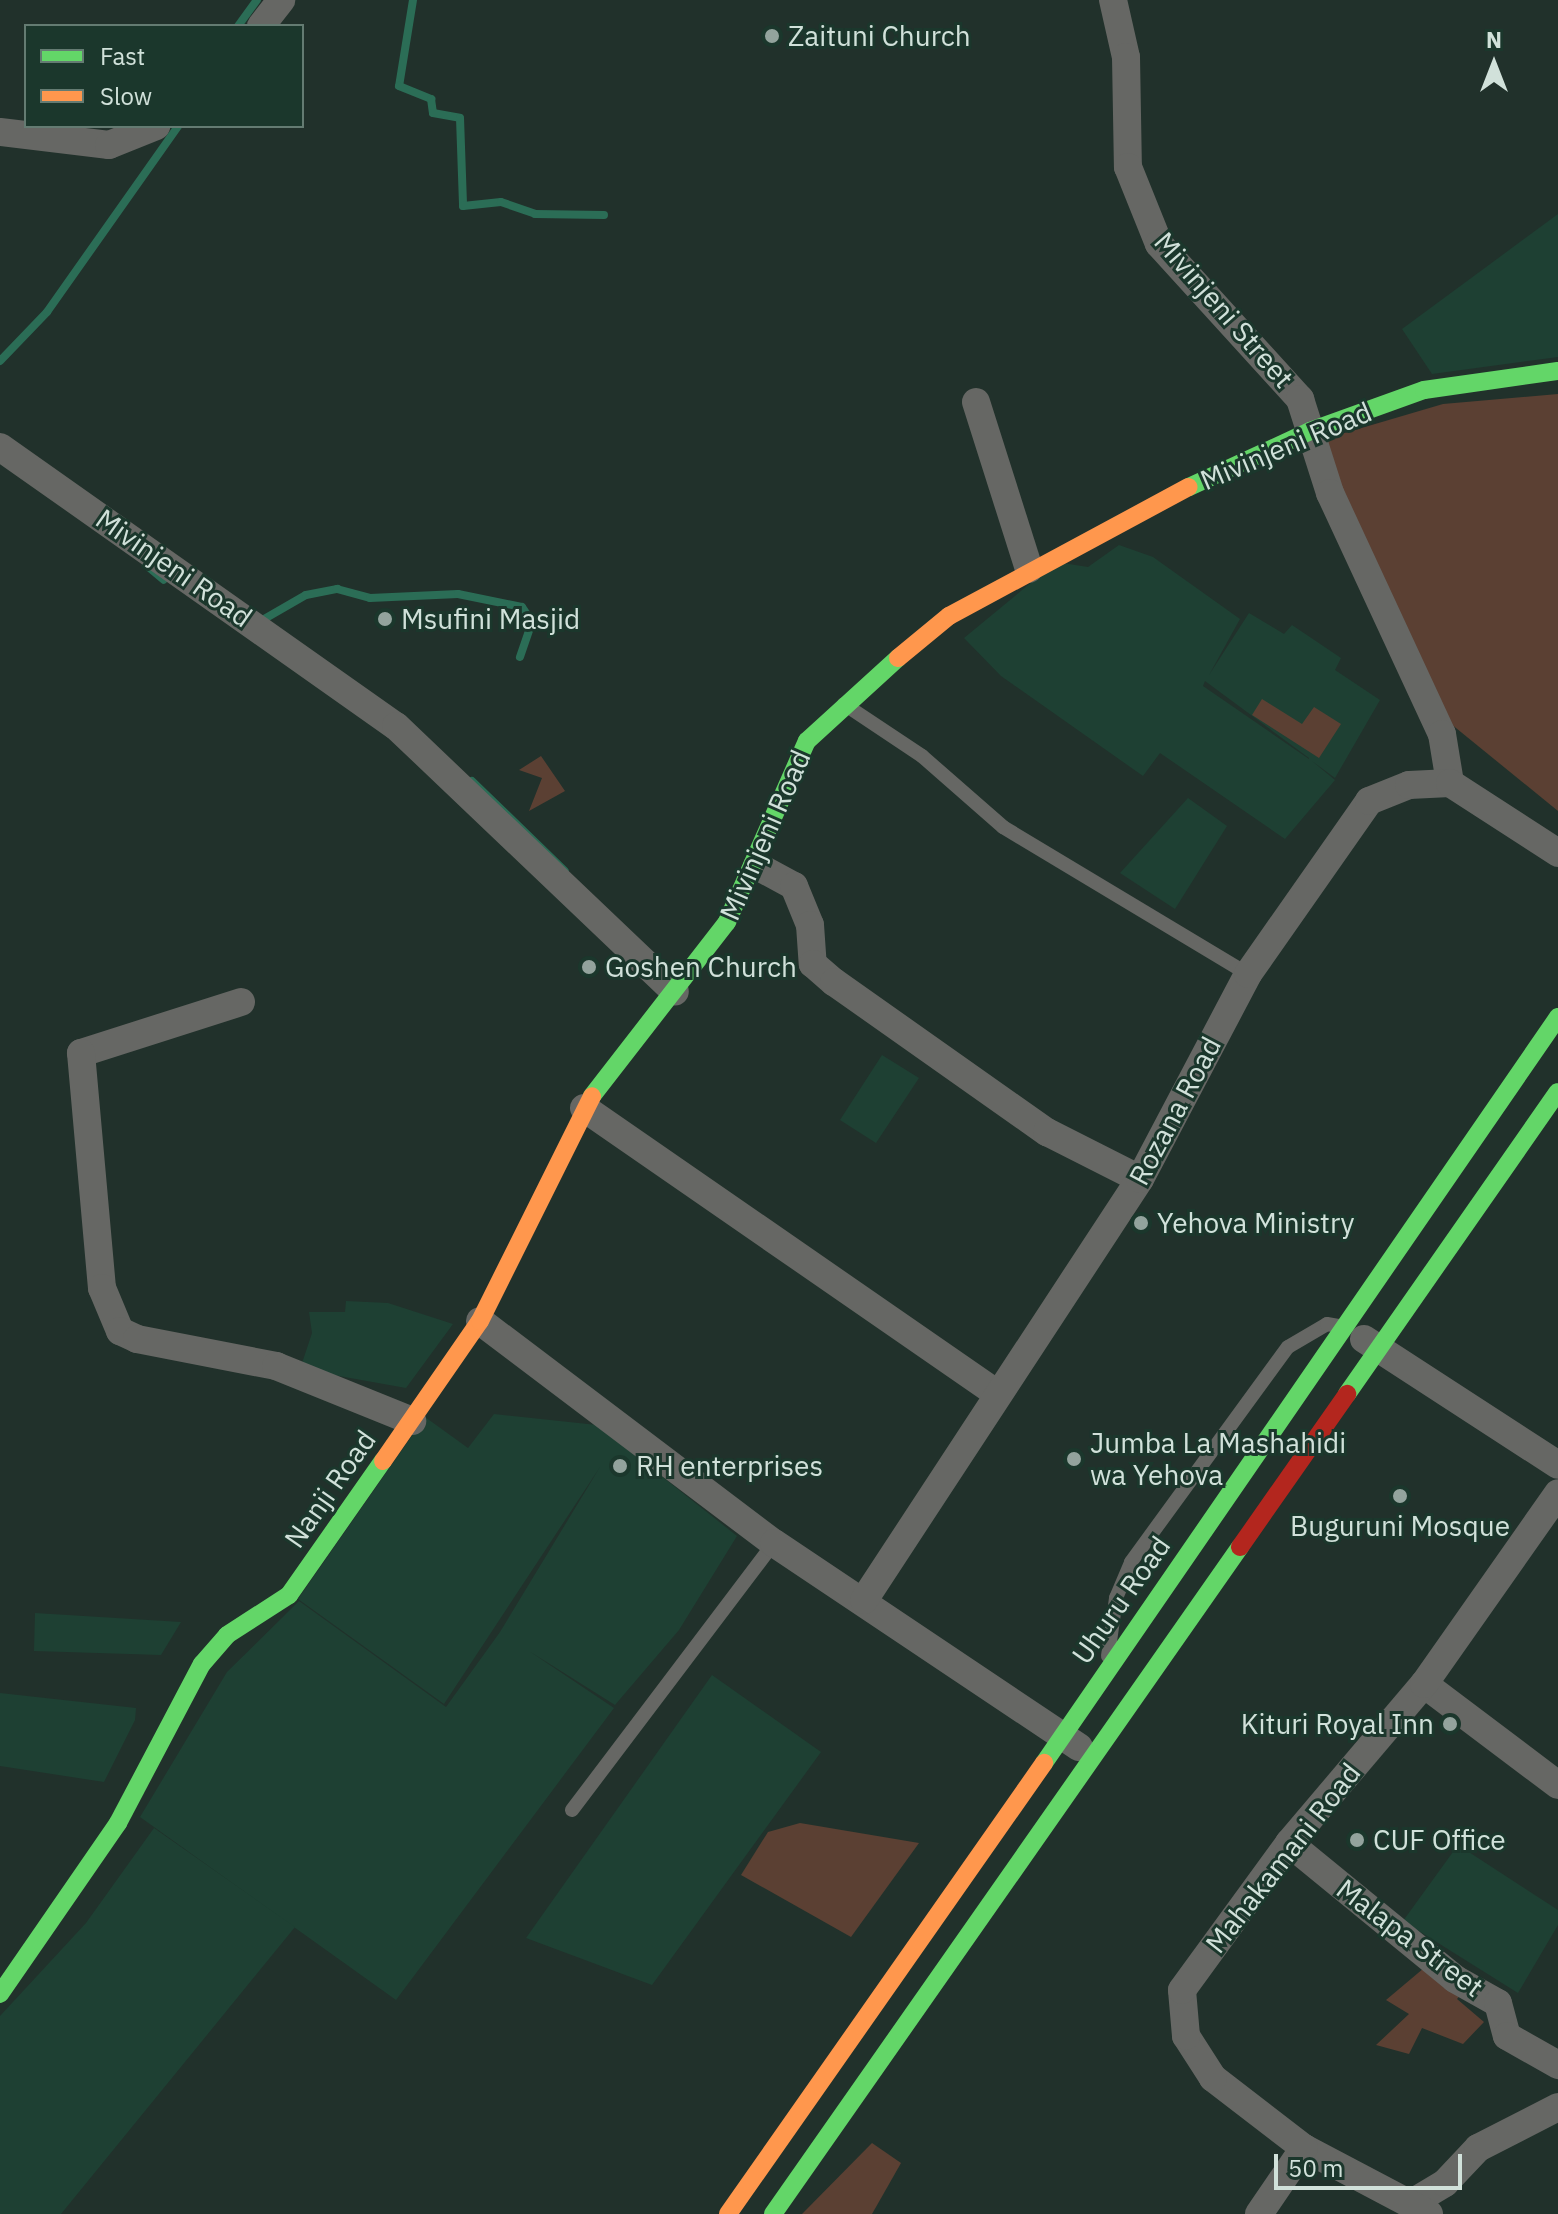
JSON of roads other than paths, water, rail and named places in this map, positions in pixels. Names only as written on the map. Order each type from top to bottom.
[{"type":"main road","name":"Mivinjeni Road","points":[[675,992],[727,922],[757,866],[807,741],[842,702],[949,616],[1029,569],[1310,431],[1424,390],[1558,371]]},
{"type":"main road","name":"Nanji Road","points":[[0,1994],[118,1823],[202,1664],[227,1635],[289,1595],[480,1321],[604,1072],[675,992]]},
{"type":"main road","name":"Uhuru Road","points":[[728,2214],[1107,1668],[1350,1328],[1558,1017]]},
{"type":"main road","points":[[773,2214],[1089,1753],[1379,1349],[1558,1092]]},
{"type":"street","points":[[263,24],[281,0]]},
{"type":"street","name":"Mivinjeni Street","points":[[1113,0],[1126,57],[1128,167],[1159,244],[1300,399],[1330,493],[1442,734],[1450,783]]},
{"type":"street","points":[[0,132],[109,145],[151,128]]},
{"type":"street","points":[[976,402],[1029,569]]},
{"type":"street","name":"Mivinjeni Road","points":[[0,447],[396,726],[675,992]]},
{"type":"street","points":[[1450,783],[1558,853]]},
{"type":"street","name":"Rozana Road","points":[[864,1600],[996,1393],[1140,1179],[1248,974],[1369,801],[1409,785],[1450,783]]},
{"type":"street","points":[[757,866],[794,886],[810,925],[813,964],[834,982],[1047,1132],[1140,1179]]},
{"type":"street","points":[[241,1002],[81,1053],[102,1288],[120,1331],[137,1339],[276,1366],[412,1421]]},
{"type":"street","points":[[584,1108],[996,1393]]},
{"type":"street","points":[[480,1321],[774,1543],[864,1600],[1089,1753]]},
{"type":"street","points":[[1350,1328],[1558,1465]]},
{"type":"street","name":"Mahakamani Road","points":[[1304,2148],[1213,2078],[1193,2055],[1181,2014],[1182,1990],[1289,1843],[1424,1684],[1558,1493]]},
{"type":"street","points":[[1424,1684],[1558,1785]]},
{"type":"street","name":"Malapa Street","points":[[1289,1843],[1455,1979],[1498,2003],[1507,2036],[1558,2065]]},
{"type":"street","points":[[1259,2214],[1304,2148],[1420,2209],[1478,2148],[1558,2107]]},
{"type":"lane","points":[[842,702],[922,756],[1003,827],[1248,974]]},
{"type":"lane","points":[[1107,1668],[1109,1625],[1131,1562],[1288,1347],[1327,1324],[1350,1328]]},
{"type":"lane","points":[[572,1810],[774,1543]]},
{"type":"waterway","points":[[239,24],[257,0]]},
{"type":"waterway","points":[[413,0],[399,86],[431,99],[433,113],[460,118],[463,206],[501,202],[535,214],[604,215]]},
{"type":"waterway","points":[[0,361],[47,312],[177,128]]},
{"type":"waterway","points":[[146,565],[164,580]]},
{"type":"waterway","points":[[259,622],[306,595],[337,589],[370,598],[458,594],[522,607],[532,622],[520,657]]},
{"type":"waterway","points":[[472,781],[565,871]]},
{"type":"place","name":"Zaituni Church","points":[[772,36]]},
{"type":"place","name":"Msufini Masjid","points":[[385,619]]},
{"type":"place","name":"Goshen Church","points":[[589,967]]},
{"type":"place","name":"Yehova Ministry","points":[[1141,1223]]},
{"type":"place","name":"Jumba La Mashahidi wa Yehova","points":[[1074,1459]]},
{"type":"place","name":"RH enterprises","points":[[620,1466]]},
{"type":"place","name":"Buguruni Mosque","points":[[1400,1496]]},
{"type":"place","name":"Kituri Royal Inn","points":[[1450,1724]]},
{"type":"place","name":"CUF Office","points":[[1357,1840]]}]
